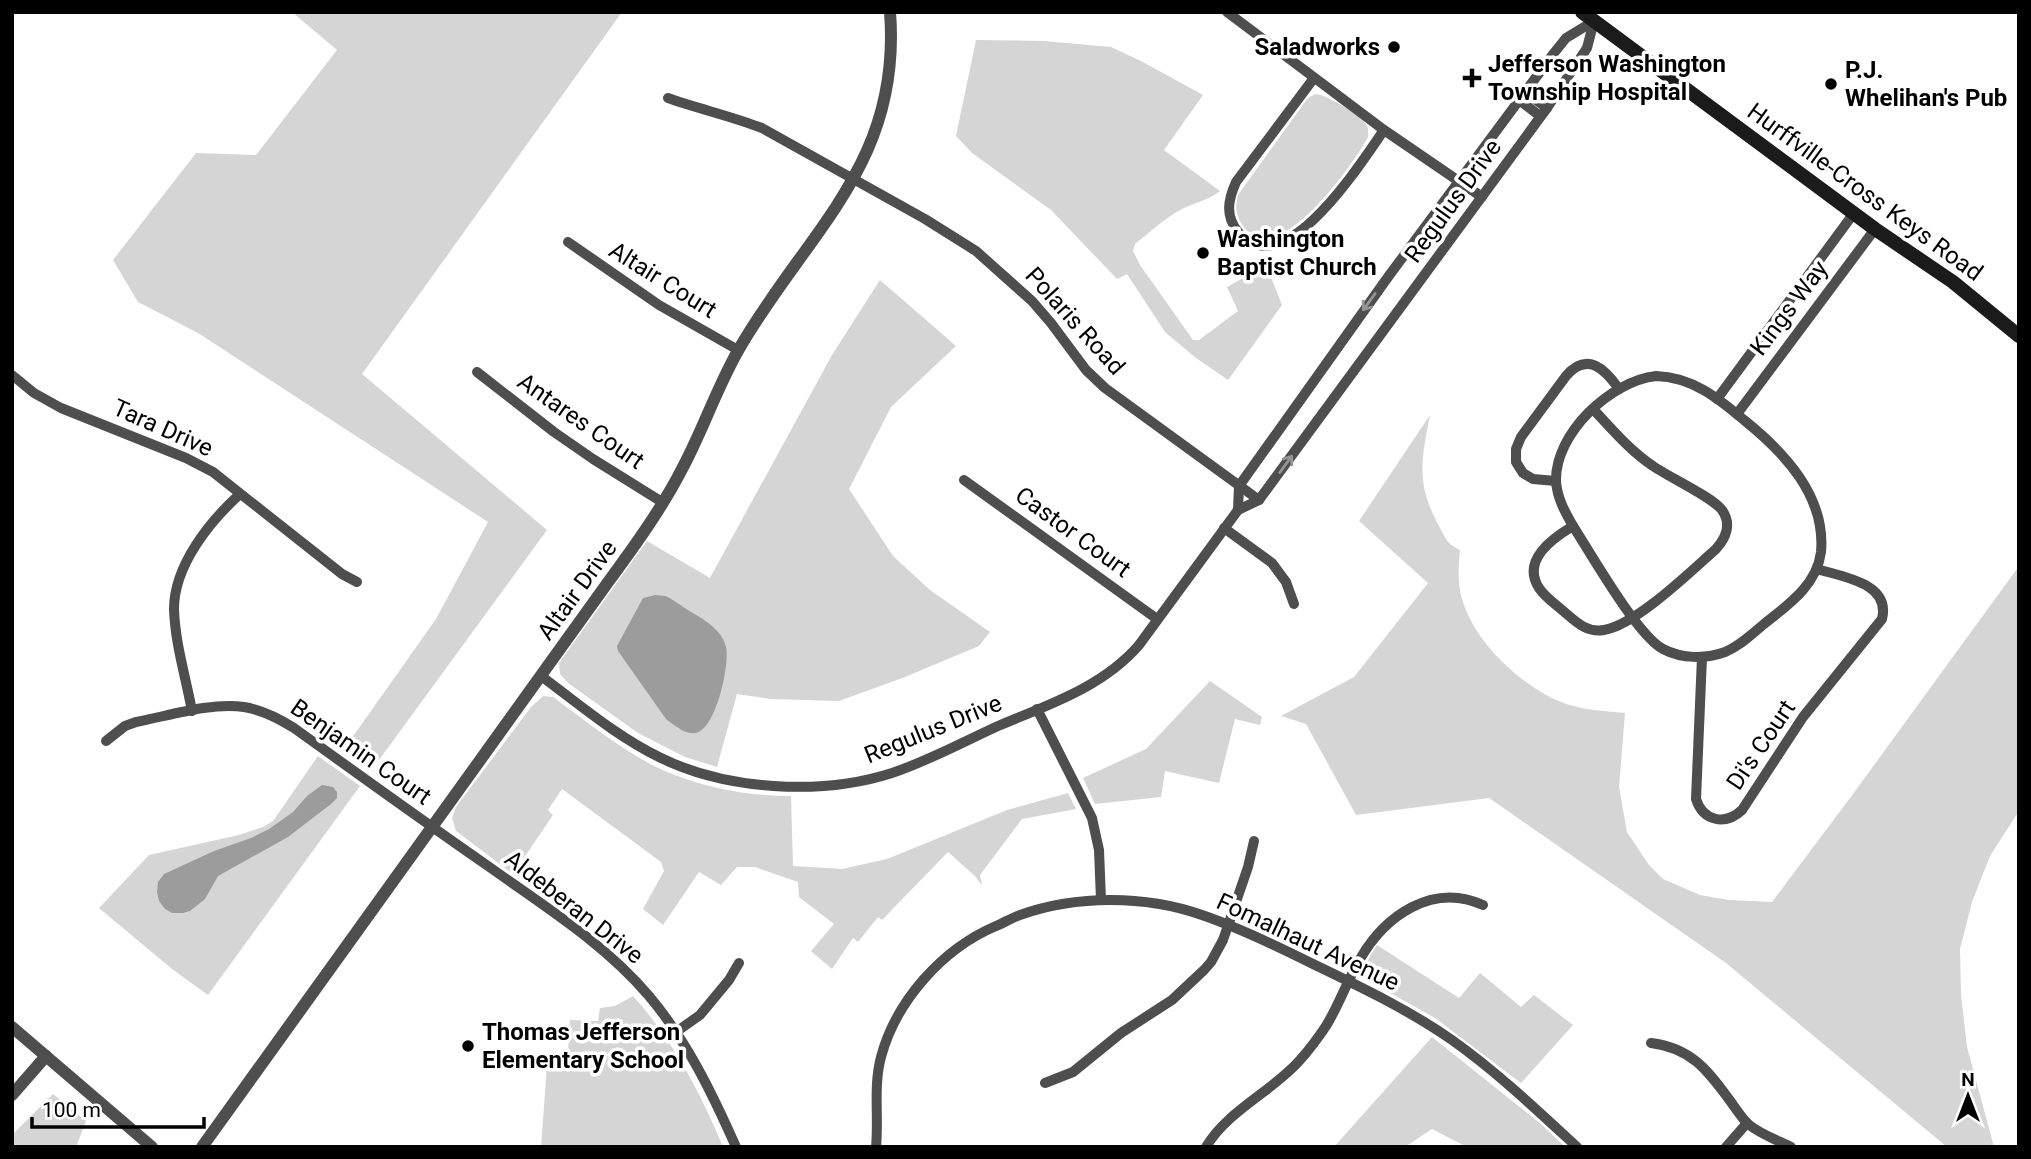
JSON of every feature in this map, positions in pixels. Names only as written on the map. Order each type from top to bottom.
[{"type":"main road","name":"Hurffville-Cross Keys Road","points":[[1581,12],[1875,229],[1953,282],[2019,335]]},
{"type":"street","name":"Altair Drive","points":[[202,1147],[663,502],[690,455],[738,351],[760,315],[839,205],[875,135],[886,94],[891,51],[890,12]]},
{"type":"street","points":[[1227,12],[1384,130],[1482,197]]},
{"type":"street","name":"Regulus Drive","points":[[1239,485],[1566,38],[1594,21]]},
{"type":"street","name":"Regulus Drive","points":[[541,676],[623,737],[658,757],[732,780],[765,785],[823,785],[891,773],[1087,686],[1115,669],[1139,645],[1238,510],[1259,500],[1543,112],[1587,48],[1594,21]]},
{"type":"street","points":[[1314,78],[1236,182],[1230,196],[1228,211],[1232,223],[1248,241],[1262,246],[1274,246],[1309,223],[1334,199],[1384,130]]},
{"type":"street","points":[[1522,96],[1543,112]]},
{"type":"street","name":"Polaris Road","points":[[668,98],[762,128],[937,226],[987,259],[1042,311],[1086,370],[1105,388],[1259,500]]},
{"type":"street","name":"Kings Way","points":[[1717,400],[1854,213]]},
{"type":"street","name":"Kings Way","points":[[1737,414],[1875,229]]},
{"type":"street","name":"Altair Court","points":[[568,242],[659,305],[738,351]]},
{"type":"street","points":[[1556,481],[1533,479],[1523,473],[1516,462],[1521,437],[1566,376],[1579,365],[1595,366],[1603,370],[1619,389]]},
{"type":"street","name":"Antares Court","points":[[477,372],[533,417],[593,459],[663,502]]},
{"type":"street","name":"Tara Drive","points":[[12,376],[34,393],[61,408],[213,472],[342,574],[357,582]]},
{"type":"street","points":[[1665,376],[1689,382],[1717,400],[1776,448],[1792,466],[1812,503],[1820,528],[1821,551],[1818,569],[1797,597],[1742,642],[1723,653],[1702,657],[1663,649],[1651,640],[1632,617],[1573,526],[1560,501],[1556,481],[1559,459],[1574,429],[1593,409],[1637,379],[1665,376]]},
{"type":"street","points":[[1573,526],[1556,536],[1541,551],[1535,567],[1537,584],[1540,590],[1577,623],[1589,629],[1605,630],[1632,617],[1662,596],[1716,549],[1726,536],[1727,524],[1722,510],[1642,459],[1593,409]]},
{"type":"street","name":"Castor Court","points":[[964,480],[1157,619]]},
{"type":"street","points":[[1238,510],[1239,485]]},
{"type":"street","points":[[192,710],[176,628],[174,608],[178,587],[187,558],[227,506],[240,494]]},
{"type":"street","points":[[1224,528],[1272,563],[1286,582],[1294,604]]},
{"type":"street","name":"Di's Court","points":[[1702,657],[1696,799],[1703,814],[1718,820],[1727,820],[1742,810],[1803,717],[1882,619],[1884,607],[1876,591],[1818,569]]},
{"type":"street","name":"Benjamin Court","points":[[106,741],[125,726],[192,710],[244,707],[274,716],[294,728],[431,826]]},
{"type":"street","points":[[1037,709],[1092,818],[1099,850],[1101,900]]},
{"type":"street","name":"Aldeberan Drive","points":[[431,826],[596,945],[635,980],[676,1032],[701,1071],[736,1147]]},
{"type":"street","points":[[1045,1083],[1073,1072],[1121,1033],[1157,1011],[1185,989],[1212,962],[1228,925],[1254,841]]},
{"type":"street","points":[[1206,1147],[1223,1125],[1297,1063],[1325,1027],[1369,945],[1390,922],[1415,904],[1430,900],[1460,897],[1483,905]]},
{"type":"street","name":"Fomalhaut Avenue","points":[[876,1147],[876,1086],[880,1058],[895,1021],[922,980],[966,943],[1018,915],[1073,902],[1101,900],[1160,905],[1200,914],[1349,981],[1453,1041],[1518,1093],[1577,1147]]},
{"type":"street","points":[[676,1032],[700,1015],[729,980],[739,963]]},
{"type":"street","points":[[12,1027],[152,1147]]},
{"type":"street","points":[[1651,1043],[1678,1049],[1693,1058],[1707,1070],[1747,1123],[1791,1147]]},
{"type":"street","points":[[12,1095],[46,1056]]},
{"type":"street","points":[[1726,1147],[1747,1123]]},
{"type":"shaded area","points":[[292,12],[622,12],[362,374],[547,530],[379,760],[349,742],[436,619],[488,522],[198,333],[138,302],[113,260],[196,153],[256,155],[337,50]]},
{"type":"shaded area","points":[[976,40],[1044,41],[1111,47],[1203,95],[1164,150],[1220,191],[1168,217],[1135,244],[1133,251],[1193,340],[1199,340],[1238,311],[1227,287],[1266,265],[1282,305],[1228,380],[1165,332],[1127,274],[1117,279],[1051,210],[972,153],[956,136]]},
{"type":"shaded area","points":[[1315,94],[1335,101],[1351,111],[1367,126],[1368,137],[1340,179],[1300,222],[1274,236],[1248,232],[1237,215],[1238,195],[1307,99]]},
{"type":"shaded area","points":[[880,280],[956,346],[891,407],[849,489],[893,556],[930,590],[990,632],[979,646],[839,701],[771,699],[737,694],[717,767],[685,757],[638,733],[568,683],[560,674],[559,663],[647,541],[710,578],[832,355]]},
{"type":"shaded area","points":[[1430,415],[1424,446],[1424,485],[1443,534],[1449,543],[1460,550],[1459,583],[1470,620],[1481,637],[1510,669],[1544,694],[1576,707],[1625,713],[1619,787],[1627,832],[1649,865],[1663,879],[1700,895],[1729,900],[1772,902],[2019,566],[2019,811],[1990,856],[1972,902],[1960,949],[1961,995],[1967,1047],[1994,1147],[1947,1147],[1726,963],[1489,798],[1356,815],[1306,724],[1281,716],[1354,677],[1428,583],[1359,521]]},
{"type":"shaded area","points":[[655,595],[669,598],[707,622],[719,633],[726,647],[726,667],[720,696],[709,721],[703,729],[695,733],[683,731],[666,719],[618,651],[617,646],[643,598]]},
{"type":"shaded area","points":[[1210,681],[1262,717],[1260,725],[1235,719],[1219,783],[1165,771],[1161,797],[1095,804],[1083,778],[1146,749]]},
{"type":"shaded area","points":[[543,696],[553,697],[621,747],[665,771],[727,790],[791,796],[793,866],[842,869],[887,859],[1007,810],[1068,793],[1076,809],[1022,819],[980,875],[982,886],[976,877],[948,852],[882,920],[878,917],[858,942],[853,938],[832,969],[811,951],[834,924],[799,897],[798,882],[755,867],[737,867],[721,885],[699,872],[663,925],[643,909],[664,871],[661,862],[562,789],[548,810],[553,815],[513,874],[456,831],[452,818],[456,807],[531,707]]},
{"type":"shaded area","points":[[318,756],[360,786],[208,995],[172,969],[99,908],[149,855],[239,835],[273,821]]},
{"type":"shaded area","points":[[322,785],[333,787],[337,792],[337,798],[331,804],[288,837],[218,876],[205,899],[190,911],[172,913],[159,901],[158,882],[164,874],[269,829],[293,812],[307,796]]},
{"type":"shaded area","points":[[1377,945],[1459,998],[1480,973],[1521,1007],[1534,995],[1573,1025],[1521,1083],[1435,1018],[1369,981],[1366,967]]},
{"type":"shaded area","points":[[633,996],[661,1030],[684,1067],[723,1147],[541,1147],[548,1052],[568,1052],[570,1020],[598,1021],[600,1008],[615,1006]]},
{"type":"shaded area","points":[[1432,1037],[1541,1124],[1565,1147],[1467,1147],[1432,1129],[1405,1147],[1334,1147]]},
{"type":"shaded area","points":[[53,1094],[86,1121],[76,1147],[12,1147],[12,1135]]},
{"type":"place","name":"Saladworks","points":[[1394,47]]},
{"type":"place","name":"Jefferson Washington Township Hospital","points":[[1472,78]]},
{"type":"place","name":"P.J. Whelihan's Pub","points":[[1831,84]]},
{"type":"place","name":"Washington Baptist Church","points":[[1203,253]]},
{"type":"place","name":"Thomas Jefferson Elementary School","points":[[468,1046]]}]
